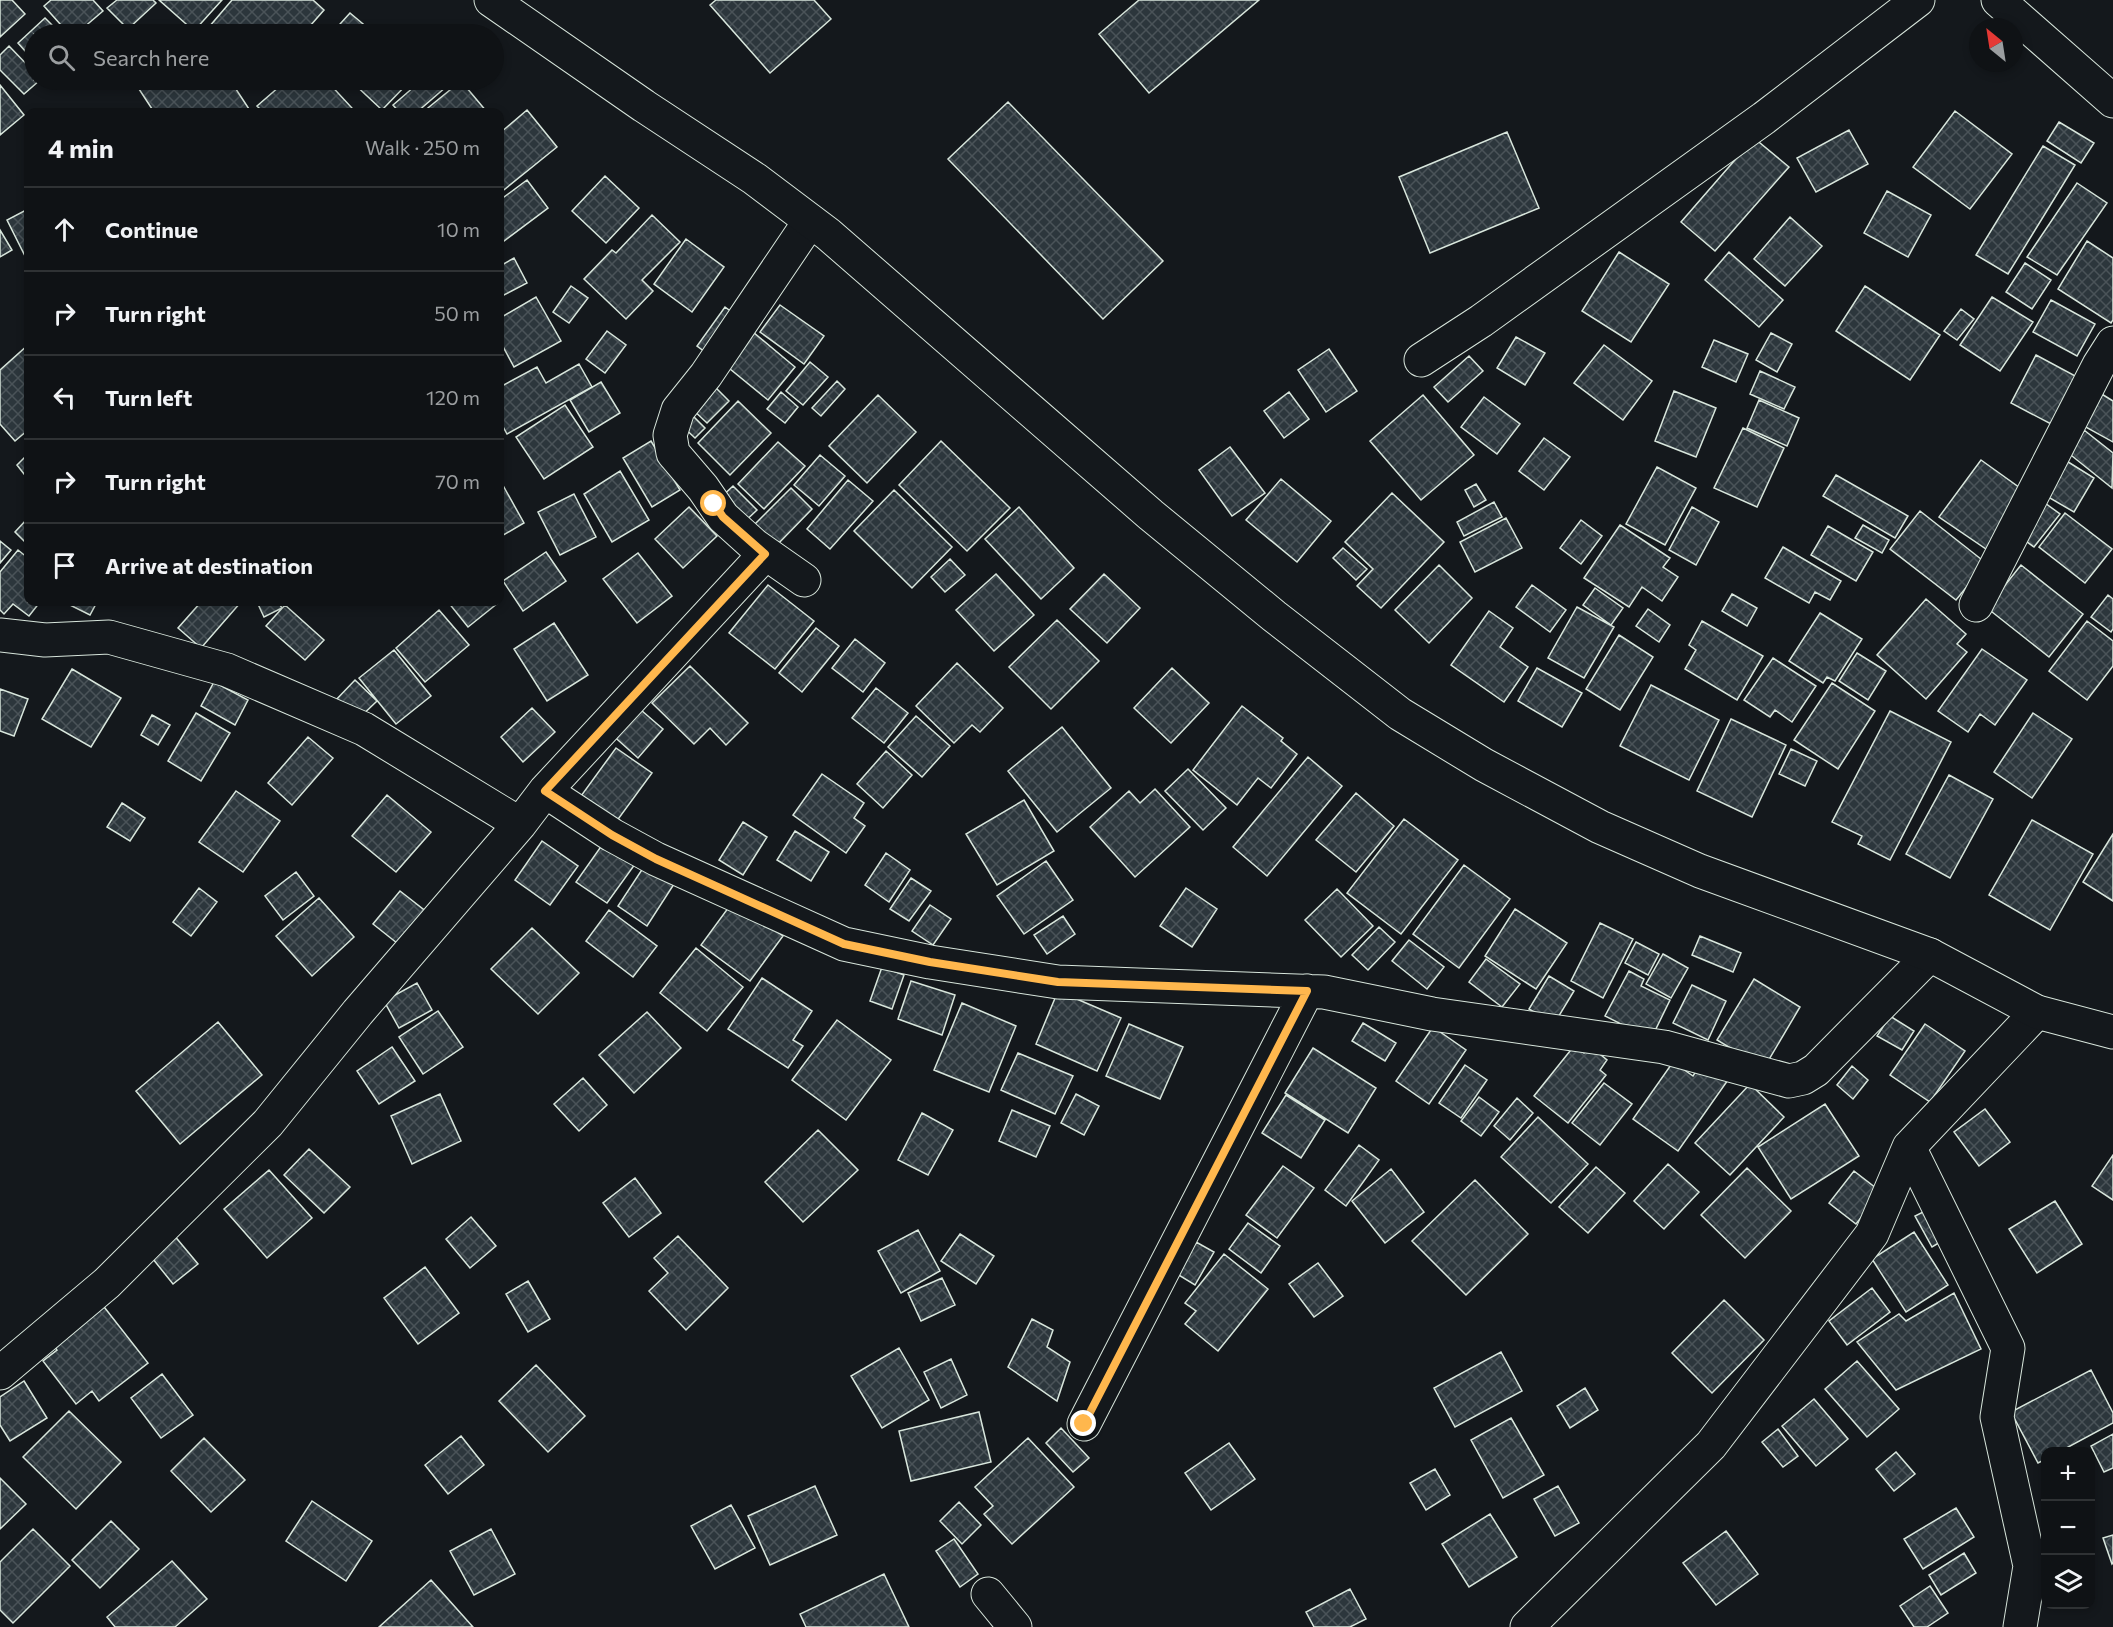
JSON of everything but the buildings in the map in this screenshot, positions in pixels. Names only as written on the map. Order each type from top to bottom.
[{"type":"main road","points":[[491,0],[644,106],[755,179],[828,234],[1151,516],[1400,714],[1484,765],[1600,827],[1700,871],[1930,955],[2037,1012],[2113,1032]]},
{"type":"main road","points":[[1421,360],[1481,321],[1764,118],[1918,0]]},
{"type":"main road","points":[[1998,0],[2113,101]]},
{"type":"main road","points":[[804,580],[765,554],[723,517],[703,488],[673,453],[670,435],[678,410],[706,375],[810,221]]},
{"type":"main road","points":[[1977,605],[2099,365],[2113,343]]},
{"type":"main road","points":[[0,1373],[107,1283],[268,1123],[358,1012],[520,824],[545,791],[765,554]]},
{"type":"main road","points":[[0,634],[45,640],[109,637],[227,670],[364,729],[520,824]]},
{"type":"main road","points":[[545,791],[612,835],[656,859],[844,944],[930,962],[1058,982],[1324,992],[1432,1014],[1664,1047],[1789,1081],[1803,1078],[1816,1070],[1930,955]]},
{"type":"main road","points":[[1084,1424],[1307,991]]},
{"type":"main road","points":[[1527,1627],[1711,1445],[1872,1234],[1909,1147],[2037,1012]]},
{"type":"main road","points":[[1909,1147],[2008,1348],[1997,1417],[2030,1566],[2020,1627]]},
{"type":"main road","points":[[988,1594],[1015,1627]]},
{"type":"route","points":[[714,504],[723,517],[765,554],[545,791],[612,835],[656,859],[844,944],[930,962],[1058,982],[1307,991],[1084,1424]]}]
